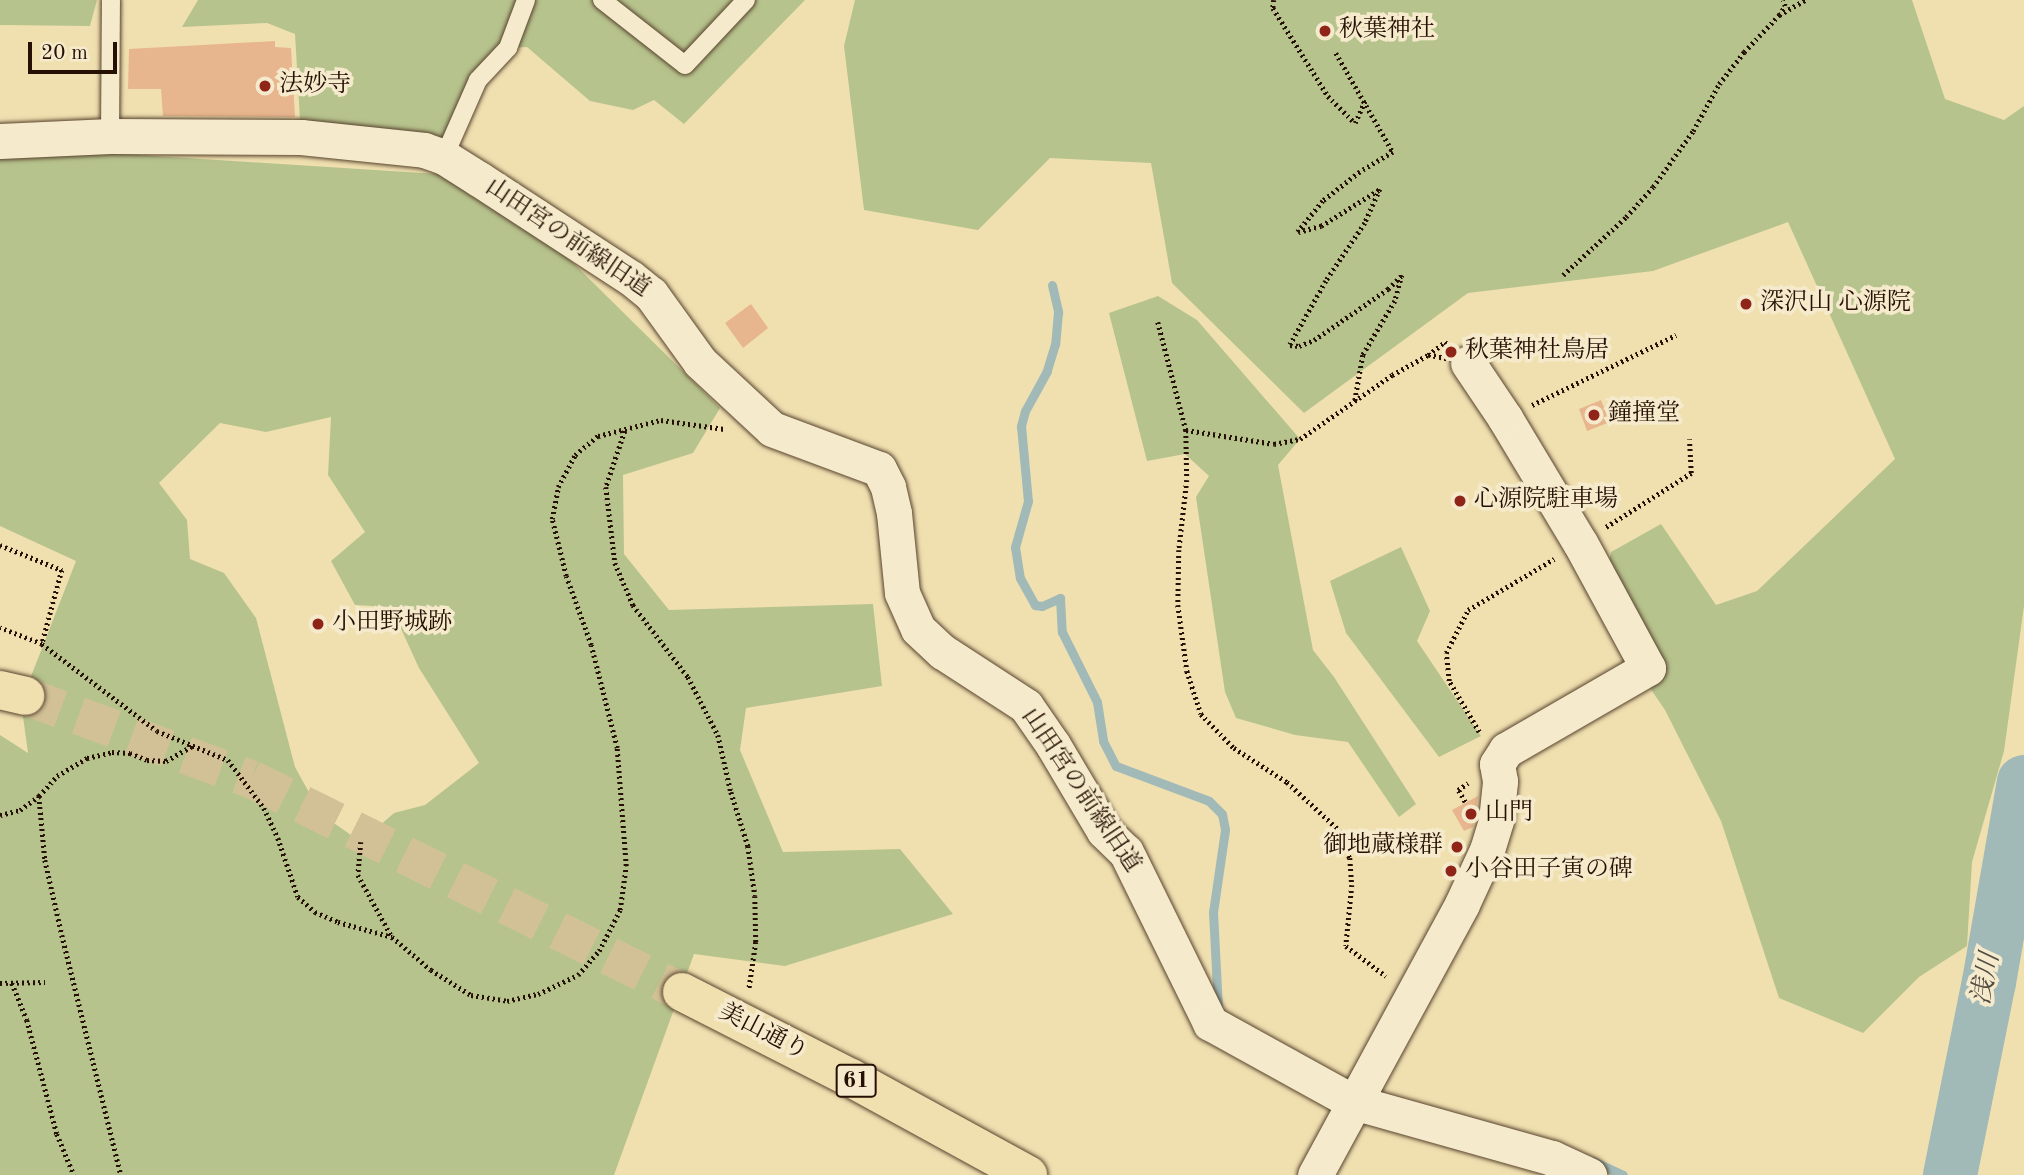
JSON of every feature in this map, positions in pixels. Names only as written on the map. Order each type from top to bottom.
[{"type":"main road","name":"美山通り","points":[[682,992],[1028,1175]]},
{"type":"street","name":"山田宮の前線旧道","points":[[0,141],[110,136],[301,137],[396,145],[444,158],[631,278],[651,294],[701,362],[772,429],[879,469],[888,487],[894,513],[902,593],[918,629],[943,652],[1026,706],[1053,745],[1104,831],[1126,852],[1210,1023],[1358,1094],[1552,1158],[1589,1175]]},
{"type":"street","points":[[1315,1175],[1462,904],[1487,850],[1496,820],[1500,782],[1497,764],[1506,750],[1648,668],[1580,543],[1505,418],[1468,363]]},
{"type":"lane","points":[[110,136],[111,0]]},
{"type":"lane","points":[[444,158],[478,80],[508,48],[526,0]]},
{"type":"lane","points":[[602,0],[685,65],[746,0]]},
{"type":"path","points":[[1274,0],[1273,8],[1328,96],[1355,123],[1366,100]]},
{"type":"path","points":[[1563,275],[1626,217],[1653,187],[1693,131],[1719,84],[1779,15],[1785,6],[1783,0]]},
{"type":"path","points":[[1779,15],[1805,0]]},
{"type":"path","points":[[1336,53],[1366,100],[1394,152],[1360,172],[1323,201],[1298,232],[1321,226],[1380,189],[1365,223],[1326,281],[1290,345],[1299,346],[1314,340],[1388,289],[1402,275],[1395,301],[1363,355],[1355,401]]},
{"type":"path","points":[[1158,322],[1186,430],[1187,481],[1179,550],[1178,605],[1187,671],[1202,714],[1234,748],[1287,782],[1339,830],[1350,858],[1352,885],[1346,946],[1412,996]]},
{"type":"path","points":[[1505,418],[1676,335]]},
{"type":"path","points":[[1186,430],[1274,444],[1300,439],[1428,355]]},
{"type":"path","points":[[361,842],[358,875],[392,937],[431,970],[471,995],[507,1001],[538,994],[578,975],[599,951],[620,911],[626,866],[617,748],[594,657],[566,576],[552,519],[558,487],[575,455],[598,436],[661,420],[707,428],[772,429]]},
{"type":"path","points":[[625,430],[606,487],[615,563],[633,605],[688,677],[718,735],[731,792],[748,846],[755,896],[756,942],[742,1023]]},
{"type":"path","points":[[1497,764],[1449,681],[1446,653],[1468,610],[1691,473],[1689,439]]},
{"type":"path","points":[[0,545],[62,570],[41,644]]},
{"type":"path","points":[[0,628],[41,644],[157,731],[195,744],[228,760],[264,808],[299,897],[316,912],[338,922],[392,937]]},
{"type":"path","points":[[0,816],[20,810],[39,796],[57,776],[87,758],[112,751],[147,760],[166,761],[195,744]]},
{"type":"path","points":[[39,796],[46,860],[59,922],[121,1175]]},
{"type":"path","points":[[0,983],[45,982]]},
{"type":"path","points":[[12,983],[27,1020],[57,1134],[74,1175]]},
{"type":"green space","points":[[0,0],[97,0],[90,26],[0,25]]},
{"type":"green space","points":[[198,0],[805,0],[684,124],[654,100],[633,110],[590,101],[527,47],[508,48],[478,81],[444,157],[301,137],[295,34],[267,23],[182,27]]},
{"type":"green space","points":[[855,0],[1912,0],[1945,99],[2004,120],[2024,106],[2024,606],[2004,751],[1972,862],[1967,946],[1919,977],[1863,1033],[1779,998],[1721,821],[1665,710],[1598,612],[1611,552],[1661,524],[1716,605],[1757,591],[1895,459],[1788,222],[1653,271],[1468,293],[1304,413],[1172,283],[1151,163],[1050,158],[978,230],[864,210],[844,46]]},
{"type":"green space","points":[[0,146],[453,175],[555,245],[720,408],[693,453],[623,475],[624,554],[669,610],[873,604],[882,686],[746,708],[740,750],[783,852],[900,849],[953,914],[785,966],[694,954],[614,1175],[0,1175],[0,735],[28,753],[21,702],[76,561],[0,526]],"holes":[[[331,417],[328,475],[365,532],[331,561],[355,605],[391,607],[419,668],[479,763],[425,805],[394,813],[361,842],[321,814],[295,767],[256,618],[224,573],[190,559],[187,520],[159,483],[220,423],[266,432]]]},
{"type":"green space","points":[[1158,296],[1197,320],[1300,439],[1278,465],[1313,650],[1334,677],[1416,804],[1399,817],[1348,742],[1295,735],[1236,718],[1225,692],[1196,497],[1209,476],[1185,454],[1147,461],[1109,313]]},
{"type":"green space","points":[[1401,547],[1430,611],[1417,641],[1481,736],[1439,757],[1346,633],[1330,581]]},
{"type":"building","points":[[275,41],[275,47],[291,48],[295,117],[163,116],[161,89],[128,89],[129,49]]},
{"type":"building","points":[[751,304],[768,328],[743,348],[725,323]]},
{"type":"building","name":"鐘撞堂","points":[[1601,400],[1610,422],[1587,431],[1579,409]]},
{"type":"building","name":"山門","points":[[1478,796],[1473,827],[1464,831],[1452,810]]},
{"type":"waterway","points":[[1052,285],[1058,312],[1055,344],[1047,371],[1025,411],[1021,426],[1028,501],[1015,547],[1020,578],[1035,605],[1042,606],[1060,598],[1062,632],[1097,702],[1103,741],[1116,766],[1209,801],[1222,814],[1225,830],[1213,912],[1218,1008]]},
{"type":"waterway","name":"浅川","points":[[1950,1175],[1989,982],[2024,782]]},
{"type":"waterway","points":[[1593,1161],[1623,1175]]},
{"type":"tunnel","points":[[25,696],[251,779],[682,992]]},
{"type":"place","name":"秋葉神社","points":[[1325,31]]},
{"type":"place","name":"法妙寺","points":[[265,86]]},
{"type":"place","name":"深沢山 心源院","points":[[1746,304]]},
{"type":"place","name":"秋葉神社鳥居","points":[[1451,352]]},
{"type":"place","name":"鐘撞堂","points":[[1594,415]]},
{"type":"place","name":"心源院駐車場","points":[[1460,501]]},
{"type":"place","name":"小田野城跡","points":[[318,624]]},
{"type":"place","name":"山門","points":[[1471,814]]},
{"type":"place","name":"御地蔵様群","points":[[1457,847]]},
{"type":"place","name":"小谷田子寅の碑","points":[[1451,871]]}]
